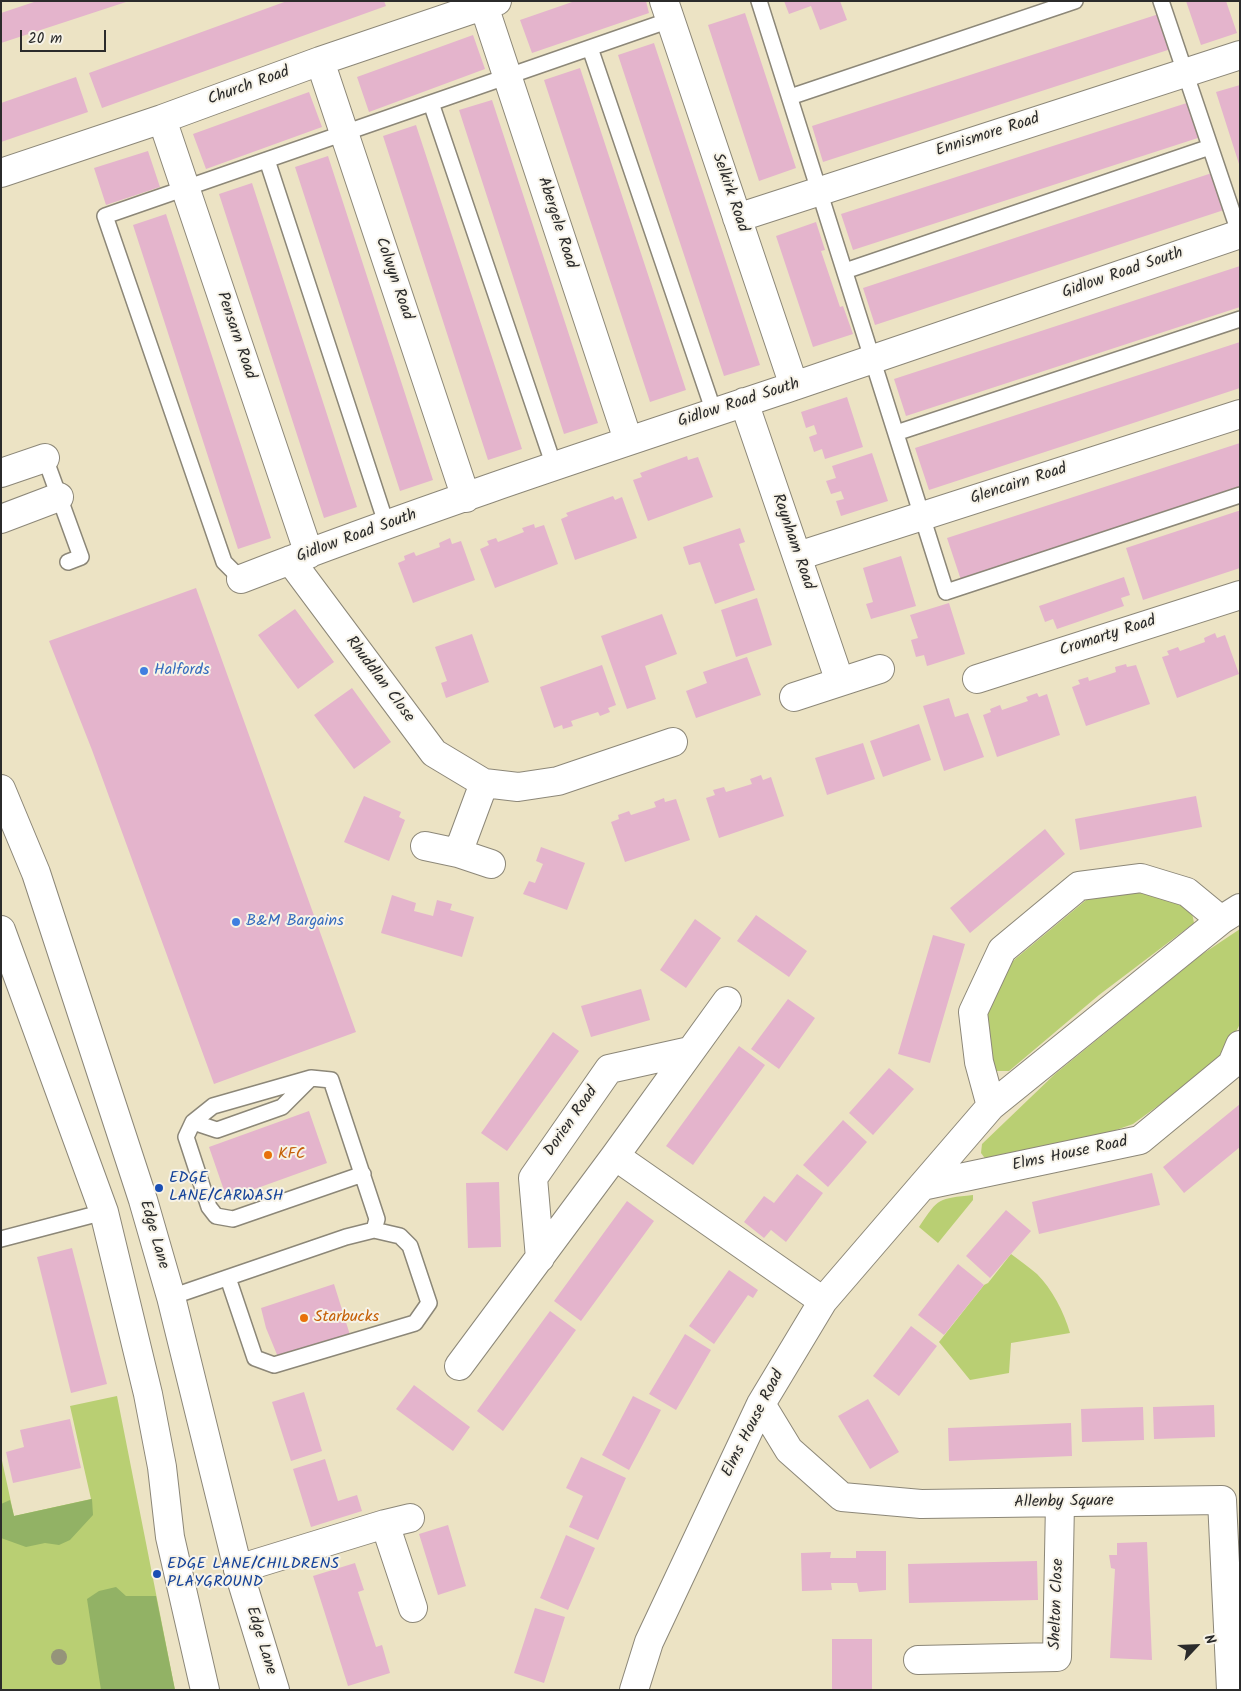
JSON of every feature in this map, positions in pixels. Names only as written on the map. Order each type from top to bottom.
[{"type":"main road","name":"Church Road","points":[[1,173],[162,119],[320,62],[490,4]]},
{"type":"main road","name":"Abergele Road","points":[[490,4],[507,77],[628,440]]},
{"type":"main road","name":"Selkirk Road","points":[[667,11],[794,386]]},
{"type":"main road","name":"Ennismore Road","points":[[737,218],[1240,55]]},
{"type":"main road","name":"Colwyn Road","points":[[320,62],[466,498]]},
{"type":"main road","name":"Pensarn Road","points":[[162,119],[300,557]]},
{"type":"main road","name":"Gidlow Road South","points":[[241,580],[300,557],[628,440],[794,386],[1240,234]]},
{"type":"main road","name":"Raynham Road","points":[[744,402],[840,682]]},
{"type":"main road","name":"Glencairn Road","points":[[798,556],[1240,414]]},
{"type":"main road","points":[[1,473],[45,458]]},
{"type":"main road","points":[[1,519],[59,497]]},
{"type":"main road","name":"Rhuddlan Close","points":[[300,557],[434,753],[484,783],[518,787],[558,782],[672,742]]},
{"type":"main road","name":"Cromarty Road","points":[[977,679],[1240,595]]},
{"type":"main road","points":[[794,697],[880,669]]},
{"type":"main road","points":[[458,853],[484,783]]},
{"type":"main road","name":"Edge Lane","points":[[1,789],[36,873],[143,1200],[171,1296],[238,1569],[275,1690]]},
{"type":"main road","points":[[425,846],[458,853],[491,864]]},
{"type":"main road","name":"Elms House Road","points":[[634,1690],[648,1642],[761,1404],[823,1300],[991,1106],[1230,914],[1186,892],[1141,878],[1079,886],[1002,950],[973,1012],[979,1062],[991,1106]]},
{"type":"main road","points":[[1,930],[104,1212],[148,1394],[162,1466],[170,1537],[205,1690]]},
{"type":"main road","points":[[459,1366],[616,1156],[727,1001]]},
{"type":"main road","name":"Elms House Road","points":[[922,1186],[1140,1140],[1232,1064],[1240,1045]]},
{"type":"main road","name":"Dorien Road","points":[[540,1258],[533,1178],[609,1070],[690,1051]]},
{"type":"main road","points":[[101,1074],[130,1203],[104,1212]]},
{"type":"main road","points":[[616,1156],[823,1300]]},
{"type":"main road","name":"Allenby Square","points":[[761,1404],[789,1450],[842,1497],[921,1504],[1222,1500],[1234,1634],[1231,1690]]},
{"type":"main road","name":"Shelton Close","points":[[918,1660],[1057,1657],[1060,1503]]},
{"type":"main road","points":[[238,1569],[398,1521],[413,1608]]},
{"type":"lane","points":[[759,1],[946,592],[1240,495]]},
{"type":"lane","points":[[790,97],[1075,1]]},
{"type":"lane","points":[[1161,1],[1240,234]]},
{"type":"lane","points":[[241,580],[224,562],[105,216],[590,48],[667,11]]},
{"type":"lane","points":[[590,48],[714,412]]},
{"type":"lane","points":[[431,103],[554,466]]},
{"type":"lane","points":[[844,271],[1210,146]]},
{"type":"lane","points":[[267,160],[387,526]]},
{"type":"lane","points":[[896,433],[1240,319]]},
{"type":"lane","points":[[45,458],[81,557],[68,562]]},
{"type":"lane","points":[[193,1122],[217,1130],[282,1107],[311,1078]]},
{"type":"lane","points":[[363,1174],[233,1219],[216,1216],[209,1207],[186,1136],[193,1122],[213,1106],[311,1078],[330,1080],[363,1174],[377,1219],[374,1230]]},
{"type":"lane","points":[[1,1239],[104,1212]]},
{"type":"lane","points":[[171,1296],[346,1237],[374,1230],[400,1236],[410,1246],[429,1303],[415,1323],[274,1365],[254,1358],[228,1278]]},
{"type":"green space","points":[[1140,889],[1191,908],[1194,923],[1099,995],[1009,1071],[995,1071],[991,1064],[984,1016],[1008,965],[1091,896]]},
{"type":"green space","points":[[1240,929],[1240,1024],[1221,1060],[1133,1124],[1005,1169],[987,1161],[981,1153],[982,1144],[1055,1074],[1201,955]]},
{"type":"green space","points":[[973,1195],[973,1200],[938,1243],[919,1227],[940,1201],[953,1197]]},
{"type":"green space","points":[[1011,1254],[1037,1274],[1048,1287],[1061,1309],[1070,1333],[1011,1343],[1009,1373],[970,1380],[939,1342]]},
{"type":"green space","points":[[117,1396],[175,1690],[1,1690],[1,1456],[14,1516],[91,1499],[70,1406]]},
{"type":"green space","points":[[92,1499],[93,1515],[70,1540],[59,1545],[45,1543],[26,1547],[1,1538],[1,1504],[10,1500],[14,1516]]},
{"type":"green space","points":[[116,1587],[126,1596],[156,1596],[175,1690],[101,1690],[87,1599],[99,1591]]},
{"type":"building","points":[[37,1],[126,2],[1,43],[1,13]]},
{"type":"building","points":[[287,1],[384,1],[386,6],[102,108],[89,73]]},
{"type":"building","points":[[575,1],[646,1],[649,13],[532,53],[520,20]]},
{"type":"building","points":[[784,1],[840,1],[847,20],[820,30],[811,6],[789,14]]},
{"type":"building","points":[[1186,1],[1226,1],[1237,33],[1201,45]]},
{"type":"building","points":[[745,13],[796,168],[759,181],[708,25]]},
{"type":"building","points":[[1162,13],[1174,48],[823,162],[812,126]]},
{"type":"building","points":[[473,35],[485,69],[369,112],[357,77]]},
{"type":"building","points":[[654,43],[760,365],[724,376],[618,55]]},
{"type":"building","points":[[580,68],[686,390],[650,402],[544,80]]},
{"type":"building","points":[[76,77],[88,112],[1,142],[1,103]]},
{"type":"building","points":[[1240,85],[1240,164],[1239,164],[1216,92]]},
{"type":"building","points":[[309,92],[322,127],[206,169],[193,134]]},
{"type":"building","points":[[492,100],[598,423],[564,434],[459,110]]},
{"type":"building","points":[[1193,101],[1204,136],[853,250],[841,214]]},
{"type":"building","points":[[416,125],[522,449],[488,460],[383,136]]},
{"type":"building","points":[[148,151],[160,187],[106,205],[94,168]]},
{"type":"building","points":[[328,156],[433,480],[400,491],[295,167]]},
{"type":"building","points":[[1215,172],[1227,209],[875,325],[863,288]]},
{"type":"building","points":[[252,183],[357,507],[324,518],[219,194]]},
{"type":"building","points":[[166,214],[271,538],[238,549],[133,225]]},
{"type":"building","points":[[816,222],[825,250],[821,251],[840,307],[843,306],[853,334],[813,347],[776,236]]},
{"type":"building","points":[[1240,266],[1240,307],[906,416],[894,379]]},
{"type":"building","points":[[1240,342],[1240,388],[929,490],[915,448]]},
{"type":"building","points":[[847,397],[863,447],[825,459],[822,449],[814,452],[809,437],[817,434],[814,425],[806,428],[801,412]]},
{"type":"building","points":[[1240,443],[1240,489],[961,580],[947,538]]},
{"type":"building","points":[[872,453],[888,501],[841,516],[836,501],[844,499],[841,491],[831,494],[826,481],[836,478],[832,466]]},
{"type":"building","points":[[687,456],[688,460],[698,457],[713,497],[648,521],[633,480],[642,477],[640,473]]},
{"type":"building","points":[[613,496],[615,500],[622,497],[637,538],[575,560],[561,519],[568,516],[566,513]]},
{"type":"building","points":[[1240,511],[1240,568],[1143,600],[1126,548]]},
{"type":"building","points":[[534,524],[535,528],[544,525],[558,564],[495,588],[480,549],[489,545],[487,541],[496,538],[498,542],[524,532],[522,528]]},
{"type":"building","points":[[740,528],[745,542],[739,544],[755,590],[715,604],[700,562],[689,565],[683,547]]},
{"type":"building","points":[[450,538],[452,544],[461,541],[475,580],[413,603],[398,563],[405,560],[404,556],[414,552],[416,556],[440,547],[439,543]]},
{"type":"building","points":[[901,556],[916,606],[871,619],[866,604],[873,602],[863,568]]},
{"type":"building","points":[[1124,577],[1130,595],[1121,598],[1124,606],[1057,629],[1053,619],[1045,622],[1039,606]]},
{"type":"building","name":"B&M Bargains","points":[[196,588],[356,1032],[214,1084],[92,750],[49,641]]},
{"type":"building","points":[[757,598],[772,645],[736,657],[721,610]]},
{"type":"building","points":[[949,603],[965,654],[927,666],[924,655],[916,657],[911,640],[918,638],[910,615]]},
{"type":"building","points":[[295,609],[334,662],[298,689],[258,635]]},
{"type":"building","points":[[662,614],[677,654],[645,666],[656,699],[627,709],[601,636]]},
{"type":"building","points":[[1215,633],[1217,638],[1225,635],[1239,674],[1177,698],[1162,657],[1169,655],[1167,651],[1178,647],[1180,651],[1205,642],[1204,638]]},
{"type":"building","points":[[472,634],[489,682],[446,698],[441,683],[447,681],[435,647]]},
{"type":"building","points":[[747,657],[761,695],[696,718],[686,691],[707,683],[703,672]]},
{"type":"building","points":[[1126,664],[1127,667],[1136,665],[1150,704],[1086,726],[1072,687],[1080,684],[1078,680],[1088,677],[1089,681],[1116,672],[1115,667]]},
{"type":"building","points":[[602,665],[616,705],[608,708],[610,712],[600,716],[598,712],[571,721],[573,726],[563,729],[562,725],[554,728],[540,687]]},
{"type":"building","points":[[352,688],[391,742],[354,769],[314,715]]},
{"type":"building","points":[[1037,693],[1039,697],[1047,694],[1060,735],[997,757],[983,715],[991,712],[990,709],[1000,705],[1002,710],[1028,701],[1026,697]]},
{"type":"building","points":[[949,698],[955,717],[968,713],[984,757],[944,771],[923,706]]},
{"type":"building","points":[[919,724],[931,760],[883,777],[870,741]]},
{"type":"building","points":[[863,743],[875,779],[827,795],[815,758]]},
{"type":"building","points":[[761,775],[763,780],[771,777],[784,816],[719,838],[706,798],[715,795],[713,790],[724,787],[726,792],[752,784],[750,779]]},
{"type":"building","points":[[364,796],[401,812],[399,817],[405,820],[389,861],[344,842]]},
{"type":"building","points":[[1196,796],[1202,827],[1080,850],[1075,819]]},
{"type":"building","points":[[664,798],[665,802],[676,799],[690,840],[625,862],[611,822],[619,819],[618,815],[629,811],[631,815],[656,807],[654,802]]},
{"type":"building","points":[[1045,829],[1065,854],[970,933],[950,908]]},
{"type":"building","points":[[541,847],[585,863],[567,910],[523,894],[529,881],[535,883],[543,864],[536,861]]},
{"type":"building","points":[[392,895],[416,903],[414,911],[433,916],[437,900],[452,904],[450,910],[474,917],[462,957],[381,933]]},
{"type":"building","points":[[756,915],[807,951],[789,977],[737,941]]},
{"type":"building","points":[[695,919],[721,938],[686,988],[660,970]]},
{"type":"building","points":[[933,935],[965,944],[930,1063],[898,1054]]},
{"type":"building","points":[[641,989],[650,1020],[591,1037],[581,1006]]},
{"type":"building","points":[[788,999],[815,1018],[779,1069],[751,1049]]},
{"type":"building","points":[[553,1032],[579,1051],[507,1151],[481,1133]]},
{"type":"building","points":[[739,1046],[765,1065],[693,1165],[666,1146]]},
{"type":"building","points":[[889,1068],[914,1089],[873,1135],[849,1113]]},
{"type":"building","points":[[1240,1104],[1240,1147],[1184,1193],[1163,1167]]},
{"type":"building","name":"KFC","points":[[309,1111],[327,1163],[227,1199],[209,1147]]},
{"type":"building","points":[[843,1120],[867,1142],[828,1187],[803,1165]]},
{"type":"building","points":[[1152,1173],[1160,1205],[1039,1234],[1032,1202]]},
{"type":"building","points":[[797,1174],[823,1193],[786,1242],[771,1230],[764,1238],[744,1222],[764,1196],[774,1203]]},
{"type":"building","points":[[499,1182],[501,1247],[468,1248],[466,1183]]},
{"type":"building","points":[[627,1201],[654,1221],[581,1321],[554,1301]]},
{"type":"building","points":[[1006,1210],[1031,1231],[990,1278],[966,1256]]},
{"type":"building","points":[[72,1248],[107,1384],[71,1393],[37,1257]]},
{"type":"building","points":[[958,1264],[984,1285],[944,1335],[918,1315]]},
{"type":"building","points":[[729,1270],[758,1290],[753,1298],[748,1295],[714,1344],[689,1326]]},
{"type":"building","name":"Starbucks","points":[[334,1284],[350,1335],[278,1357],[266,1328],[261,1308]]},
{"type":"building","points":[[550,1311],[576,1330],[503,1431],[477,1411]]},
{"type":"building","points":[[911,1326],[937,1346],[899,1396],[873,1376]]},
{"type":"building","points":[[685,1334],[711,1350],[676,1410],[649,1394]]},
{"type":"building","points":[[414,1385],[470,1427],[453,1451],[396,1409]]},
{"type":"building","points":[[304,1392],[322,1451],[291,1461],[272,1402]]},
{"type":"building","points":[[633,1396],[661,1410],[629,1470],[602,1455]]},
{"type":"building","points":[[868,1399],[899,1452],[870,1469],[838,1416]]},
{"type":"building","points":[[1214,1405],[1215,1437],[1154,1439],[1153,1407]]},
{"type":"building","points":[[1143,1407],[1144,1440],[1082,1442],[1081,1409]]},
{"type":"building","points":[[70,1419],[81,1468],[13,1483],[6,1452],[24,1447],[20,1430]]},
{"type":"building","points":[[1071,1423],[1072,1456],[949,1461],[948,1428]]},
{"type":"building","points":[[581,1457],[626,1478],[598,1540],[569,1527],[583,1496],[566,1488]]},
{"type":"building","points":[[325,1459],[338,1501],[357,1495],[362,1511],[311,1527],[293,1469]]},
{"type":"building","points":[[448,1525],[466,1586],[438,1595],[419,1534]]},
{"type":"building","points":[[566,1535],[595,1548],[568,1610],[540,1598]]},
{"type":"building","points":[[1147,1542],[1152,1660],[1110,1658],[1115,1569],[1111,1568],[1109,1555],[1117,1555],[1117,1543]]},
{"type":"building","points":[[856,1551],[886,1551],[886,1590],[859,1592],[857,1583],[831,1583],[832,1590],[802,1591],[801,1553],[831,1552],[830,1558],[856,1558]]},
{"type":"building","points":[[1037,1561],[1038,1600],[909,1603],[908,1564]]},
{"type":"building","points":[[355,1563],[364,1590],[358,1592],[376,1647],[382,1645],[390,1673],[348,1686],[313,1576]]},
{"type":"building","points":[[535,1608],[565,1617],[544,1683],[514,1673]]},
{"type":"building","points":[[832,1639],[872,1639],[872,1690],[832,1690]]},
{"type":"place","name":"Halfords","points":[[144,671]]},
{"type":"place","name":"B&M Bargains","points":[[236,922]]},
{"type":"place","name":"KFC","points":[[268,1155]]},
{"type":"place","name":"EDGE LANE/CARWASH","points":[[159,1188]]},
{"type":"place","name":"Starbucks","points":[[304,1318]]},
{"type":"place","name":"EDGE LANE/CHILDRENS PLAYGROUND","points":[[157,1574]]}]
